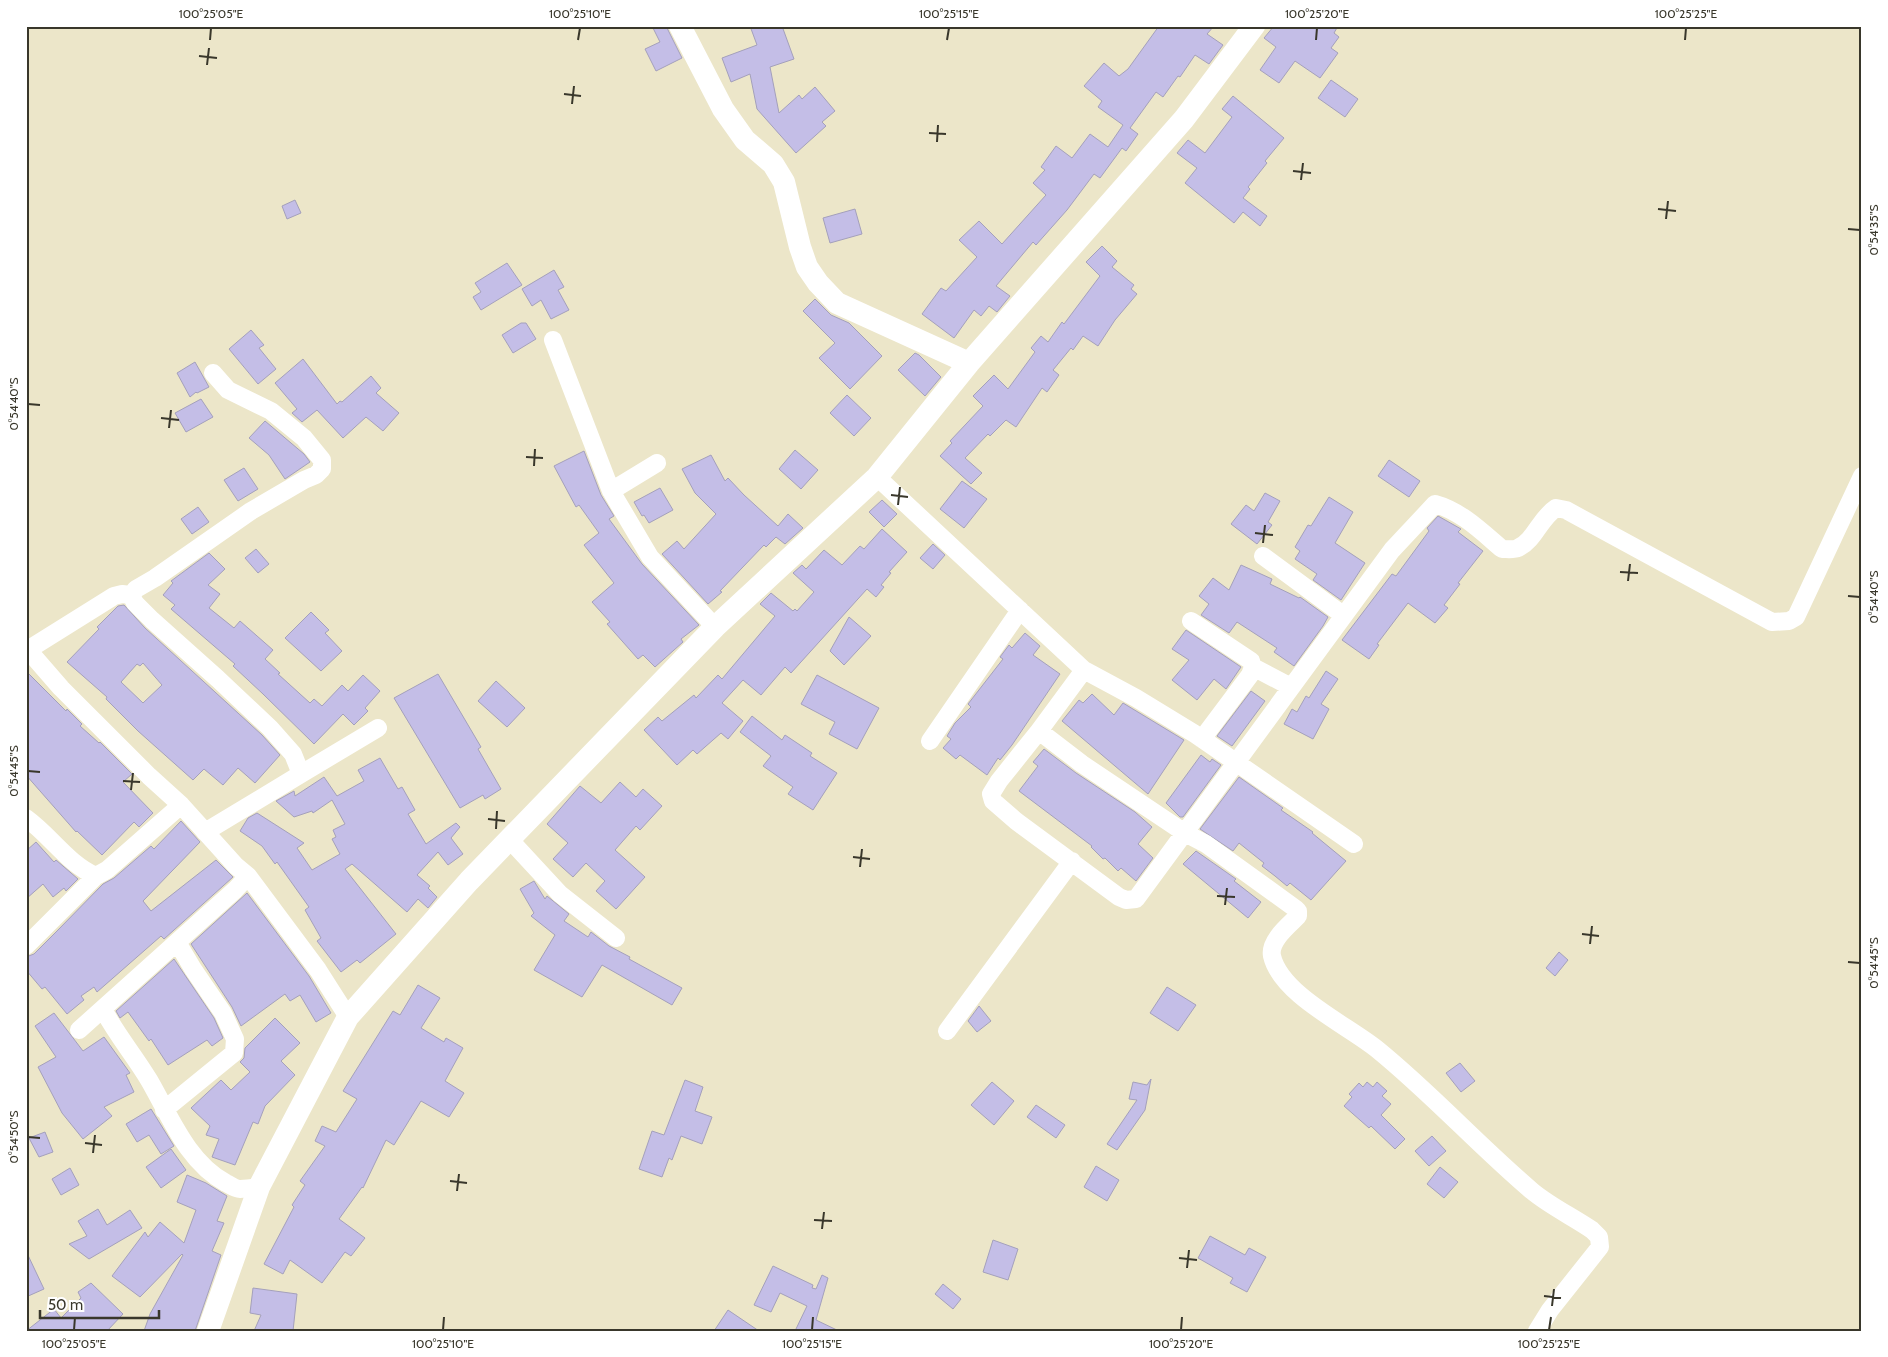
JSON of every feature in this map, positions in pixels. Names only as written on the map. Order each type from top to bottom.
[{"type":"street","points":[[680,26],[723,108],[745,140],[773,164],[784,182],[805,260],[818,283],[838,303],[969,363]]},
{"type":"street","points":[[208,1331],[259,1187],[348,1017],[469,881],[715,627],[877,477],[969,363],[1184,119],[1254,26]]},
{"type":"street","points":[[553,340],[611,491],[650,557],[715,627]]},
{"type":"street","points":[[131,596],[136,589],[155,578],[251,511],[316,475],[322,469],[322,460],[304,438],[271,411],[228,390],[213,373]]},
{"type":"street","points":[[611,491],[657,464]]},
{"type":"street","points":[[1084,670],[999,781],[991,794],[992,801],[1016,822],[1119,897],[1126,900],[1136,899],[1392,550],[1434,504],[1444,506],[1468,520],[1502,549],[1517,549],[1528,541],[1547,514],[1556,508],[1566,510],[1772,622],[1789,621],[1796,617],[1862,476]]},
{"type":"street","points":[[877,477],[1084,670],[1136,698],[1202,739],[1354,844]]},
{"type":"street","points":[[1263,556],[1343,616]]},
{"type":"street","points":[[301,774],[293,754],[270,728],[152,620],[135,603],[131,596],[122,594],[114,596],[27,650],[61,688],[149,776],[181,805],[236,866],[248,876],[318,970],[348,1017]]},
{"type":"street","points":[[930,741],[1020,610]]},
{"type":"street","points":[[1192,621],[1251,661],[1252,667],[1250,675],[1202,739]]},
{"type":"street","points":[[1252,667],[1291,687]]},
{"type":"street","points":[[205,832],[378,728]]},
{"type":"street","points":[[1039,731],[1082,764],[1206,844],[1298,912],[1298,916],[1272,948],[1272,957],[1281,974],[1308,1002],[1378,1050],[1533,1193],[1592,1230],[1599,1237],[1600,1246],[1550,1310],[1537,1331]]},
{"type":"street","points":[[26,946],[96,876],[107,870],[181,805]]},
{"type":"street","points":[[26,818],[40,828],[74,862],[96,876]]},
{"type":"street","points":[[510,840],[560,894],[616,938]]},
{"type":"street","points":[[947,1031],[1072,861]]},
{"type":"street","points":[[80,1030],[235,890],[248,876]]},
{"type":"street","points":[[164,1110],[234,1053],[235,1039],[223,1013],[192,969],[177,942]]},
{"type":"street","points":[[103,1009],[113,1029],[149,1080],[172,1126],[200,1162],[218,1178],[238,1189],[259,1187]]},
{"type":"building","points":[[652,26],[666,26],[682,58],[656,71],[645,49],[660,42]]},
{"type":"building","points":[[750,26],[782,26],[794,59],[770,67],[779,113],[799,95],[802,99],[815,87],[835,111],[822,122],[826,126],[796,153],[757,109],[750,74],[731,82],[722,58],[757,45]]},
{"type":"building","points":[[1159,26],[1214,26],[1207,34],[1223,45],[1209,64],[1195,55],[1163,97],[1156,92],[1130,128],[1138,134],[1126,151],[1122,148],[1100,178],[1094,174],[1067,210],[1036,245],[1033,242],[996,286],[1010,296],[997,312],[989,306],[981,316],[974,310],[954,338],[922,314],[941,288],[946,291],[977,257],[959,240],[979,221],[1002,244],[1046,195],[1033,183],[1045,170],[1041,167],[1056,146],[1072,158],[1090,134],[1108,147],[1123,125],[1098,107],[1102,101],[1084,86],[1104,63],[1119,76],[1128,69]]},
{"type":"building","points":[[1274,26],[1338,26],[1334,33],[1339,37],[1331,48],[1338,53],[1320,78],[1295,61],[1279,83],[1260,70],[1276,47],[1264,38]]},
{"type":"building","points":[[1331,80],[1358,99],[1345,117],[1318,98]]},
{"type":"building","points":[[1233,96],[1284,138],[1265,161],[1267,163],[1248,187],[1250,189],[1243,198],[1267,216],[1260,226],[1243,212],[1234,223],[1185,183],[1197,168],[1177,153],[1188,140],[1205,153],[1232,117],[1222,109]]},
{"type":"building","points":[[295,200],[301,213],[287,219],[282,206]]},
{"type":"building","points":[[855,209],[862,234],[830,243],[823,218]]},
{"type":"building","points":[[1102,246],[1117,261],[1112,267],[1134,285],[1131,289],[1137,294],[1115,320],[1098,346],[1083,336],[1073,350],[1071,348],[1053,370],[1059,375],[1047,392],[1042,388],[1016,427],[1006,420],[990,436],[988,434],[965,458],[982,473],[971,484],[940,456],[952,443],[950,441],[983,406],[973,396],[994,375],[1008,389],[1035,352],[1031,348],[1041,336],[1048,342],[1062,322],[1064,324],[1100,276],[1086,262]]},
{"type":"building","points":[[507,263],[522,285],[481,310],[473,297],[481,292],[475,283]]},
{"type":"building","points":[[554,270],[564,287],[558,290],[569,310],[551,319],[541,300],[532,306],[522,289]]},
{"type":"building","points":[[815,299],[831,315],[849,323],[882,356],[850,389],[819,358],[835,343],[803,311]]},
{"type":"building","points":[[521,323],[526,323],[536,339],[513,353],[502,335]]},
{"type":"building","points":[[251,330],[264,345],[259,348],[276,369],[258,384],[229,349]]},
{"type":"building","points":[[915,353],[941,377],[925,396],[898,370]]},
{"type":"building","points":[[303,359],[337,404],[340,401],[342,402],[371,376],[381,388],[376,393],[399,413],[383,431],[366,417],[343,438],[317,410],[302,422],[292,413],[297,409],[275,383]]},
{"type":"building","points":[[195,362],[209,387],[196,392],[190,397],[177,373]]},
{"type":"building","points":[[847,395],[871,418],[854,436],[830,413]]},
{"type":"building","points":[[201,399],[213,417],[186,432],[175,413]]},
{"type":"building","points":[[265,421],[304,454],[310,462],[285,479],[269,455],[249,438]]},
{"type":"building","points":[[795,450],[818,470],[801,489],[779,469]]},
{"type":"building","points":[[584,451],[601,495],[614,516],[609,519],[642,564],[699,625],[681,639],[683,642],[655,667],[643,655],[638,659],[607,624],[610,622],[592,602],[614,583],[584,545],[599,533],[579,505],[576,507],[554,466]]},
{"type":"building","points":[[711,455],[725,481],[728,478],[778,526],[788,514],[803,528],[785,544],[776,537],[766,547],[764,545],[720,591],[722,592],[708,604],[662,554],[677,541],[684,549],[716,514],[695,493],[682,469]]},
{"type":"building","points":[[1389,460],[1420,481],[1409,497],[1378,476]]},
{"type":"building","points":[[244,468],[258,489],[238,501],[224,480]]},
{"type":"building","points":[[962,481],[987,499],[964,528],[940,509]]},
{"type":"building","points":[[660,488],[673,510],[649,523],[644,515],[642,516],[634,502]]},
{"type":"building","points":[[1265,493],[1280,501],[1268,522],[1272,525],[1257,544],[1231,524],[1246,505],[1254,511]]},
{"type":"building","points":[[1329,497],[1353,512],[1335,543],[1365,563],[1341,600],[1313,580],[1317,574],[1295,559],[1300,551],[1295,547],[1308,525],[1311,526]]},
{"type":"building","points":[[882,500],[897,514],[884,527],[869,512]]},
{"type":"building","points":[[198,507],[209,522],[192,534],[181,519]]},
{"type":"building","points":[[1438,516],[1461,529],[1458,532],[1483,551],[1458,583],[1460,584],[1444,605],[1448,608],[1435,623],[1408,603],[1377,644],[1379,645],[1369,659],[1342,640],[1392,574],[1396,576],[1429,531],[1427,528]]},
{"type":"building","points":[[882,529],[907,552],[889,572],[891,573],[881,585],[884,587],[876,597],[867,589],[791,673],[785,667],[761,695],[743,680],[722,703],[743,721],[728,739],[721,733],[697,754],[693,750],[677,765],[644,730],[658,717],[662,721],[694,695],[696,698],[718,675],[722,679],[775,616],[760,604],[771,593],[793,611],[795,609],[797,611],[814,592],[793,573],[802,565],[806,569],[824,550],[842,565],[860,546],[864,549]]},
{"type":"building","points":[[933,544],[945,555],[933,569],[920,558]]},
{"type":"building","points":[[256,549],[269,564],[258,573],[245,558]]},
{"type":"building","points":[[209,553],[225,569],[208,585],[220,594],[209,608],[234,628],[240,621],[273,650],[265,659],[280,673],[278,674],[310,703],[314,699],[322,706],[342,685],[348,691],[363,675],[380,691],[365,708],[368,711],[354,725],[343,714],[314,744],[233,666],[235,664],[171,609],[175,605],[163,595],[173,583],[171,581]]},
{"type":"building","points":[[1241,565],[1272,579],[1270,584],[1300,597],[1328,617],[1294,666],[1274,652],[1277,648],[1237,622],[1229,633],[1201,615],[1209,604],[1199,596],[1213,578],[1229,590]]},
{"type":"building","points":[[124,605],[145,628],[262,735],[280,755],[255,783],[238,768],[223,785],[204,769],[193,780],[138,731],[106,699],[107,697],[67,662],[118,606]],"holes":[[[143,663],[162,685],[143,703],[121,682],[137,664],[140,666]]]},
{"type":"building","points":[[311,612],[329,630],[325,633],[342,651],[321,671],[285,638]]},
{"type":"building","points":[[849,617],[871,636],[844,665],[830,651]]},
{"type":"building","points":[[1186,630],[1241,667],[1226,689],[1214,679],[1197,700],[1172,680],[1189,660],[1172,649]]},
{"type":"building","points":[[1025,633],[1040,646],[1033,655],[1060,674],[1012,745],[1000,760],[998,758],[987,775],[960,755],[956,759],[943,748],[951,739],[947,736],[955,723],[971,707],[968,704],[1003,659],[1000,657],[1009,645],[1012,648]]},
{"type":"building","points":[[26,671],[66,711],[67,709],[82,724],[80,726],[100,742],[132,774],[123,782],[153,813],[139,827],[134,822],[102,855],[76,832],[26,775]]},
{"type":"building","points":[[1326,671],[1338,679],[1321,704],[1329,709],[1313,739],[1284,724],[1292,709],[1297,712],[1306,696],[1309,698]]},
{"type":"building","points":[[438,674],[481,747],[478,749],[501,789],[485,799],[483,795],[460,808],[394,698]]},
{"type":"building","points":[[817,675],[879,708],[857,749],[829,734],[835,722],[801,704]]},
{"type":"building","points":[[496,681],[525,708],[507,727],[478,701]]},
{"type":"building","points":[[1251,691],[1265,701],[1232,746],[1217,736]]},
{"type":"building","points":[[1092,694],[1114,715],[1123,703],[1184,740],[1148,794],[1062,721],[1079,700],[1083,703]]},
{"type":"building","points":[[752,716],[782,740],[785,735],[812,753],[810,756],[837,773],[813,810],[788,794],[793,787],[763,766],[771,756],[740,732]]},
{"type":"building","points":[[1044,749],[1076,773],[1135,812],[1152,827],[1138,844],[1153,858],[1136,881],[1121,868],[1118,871],[1105,858],[1103,859],[1092,846],[1019,791],[1038,766],[1033,762]]},
{"type":"building","points":[[1201,755],[1210,762],[1212,759],[1221,765],[1183,817],[1180,817],[1166,803]]},
{"type":"building","points":[[380,758],[398,789],[402,787],[415,810],[408,814],[426,844],[456,823],[460,827],[451,838],[463,854],[448,865],[438,852],[417,875],[430,886],[428,888],[437,897],[428,908],[418,899],[407,912],[352,864],[345,869],[396,934],[360,963],[357,960],[341,972],[317,941],[321,938],[305,910],[309,907],[277,862],[275,864],[262,846],[240,831],[248,818],[257,813],[304,843],[297,848],[312,870],[340,854],[332,839],[336,837],[333,830],[345,824],[332,800],[313,813],[312,811],[294,817],[276,801],[294,791],[295,796],[324,777],[337,796],[364,781],[358,770]]},
{"type":"building","points":[[1239,777],[1283,808],[1281,810],[1313,832],[1346,861],[1311,900],[1290,883],[1287,886],[1262,866],[1264,863],[1239,843],[1233,851],[1200,829]]},
{"type":"building","points":[[620,782],[636,797],[643,789],[662,806],[640,830],[636,826],[615,850],[645,877],[616,909],[596,891],[605,881],[586,863],[573,877],[553,859],[568,843],[547,824],[580,786],[601,803]]},
{"type":"building","points":[[181,821],[200,842],[143,901],[151,911],[216,860],[233,877],[164,939],[161,936],[97,992],[94,987],[81,996],[84,1000],[67,1014],[45,987],[42,989],[26,970],[26,957],[34,954],[103,884],[114,878],[151,846],[154,849]]},
{"type":"building","points":[[36,842],[54,862],[56,860],[78,879],[66,891],[64,888],[53,897],[43,884],[26,899],[26,851]]},
{"type":"building","points":[[1196,851],[1236,879],[1234,881],[1261,902],[1248,918],[1183,864]]},
{"type":"building","points":[[534,881],[545,899],[547,896],[569,914],[564,921],[588,937],[591,932],[609,946],[630,957],[629,959],[682,988],[672,1005],[602,965],[582,997],[534,970],[555,935],[531,916],[534,913],[520,889]]},
{"type":"building","points":[[247,893],[309,976],[331,1013],[316,1022],[300,995],[290,1001],[285,994],[241,1026],[232,1007],[191,944]]},
{"type":"building","points":[[1559,952],[1568,960],[1555,976],[1546,968]]},
{"type":"building","points":[[174,959],[214,1018],[223,1038],[212,1046],[207,1040],[168,1065],[151,1039],[149,1041],[128,1012],[120,1018],[116,1011]]},
{"type":"building","points":[[418,985],[440,998],[421,1028],[444,1042],[446,1038],[463,1048],[445,1081],[464,1093],[449,1117],[421,1101],[394,1145],[386,1140],[363,1188],[339,1219],[365,1238],[351,1256],[345,1252],[322,1283],[290,1260],[283,1274],[264,1264],[294,1207],[292,1205],[305,1185],[300,1181],[325,1146],[315,1141],[322,1126],[336,1132],[357,1099],[343,1091],[393,1011],[400,1015]]},
{"type":"building","points":[[1167,987],[1196,1005],[1178,1031],[1150,1013]]},
{"type":"building","points":[[979,1006],[991,1021],[977,1032],[968,1021]]},
{"type":"building","points":[[54,1013],[83,1051],[104,1037],[130,1073],[126,1075],[134,1092],[104,1107],[112,1116],[83,1139],[62,1113],[38,1067],[56,1057],[35,1026]]},
{"type":"building","points":[[275,1018],[300,1043],[281,1061],[295,1075],[265,1106],[258,1124],[253,1122],[235,1165],[212,1157],[219,1139],[206,1135],[210,1126],[191,1108],[221,1080],[231,1090],[250,1072],[240,1062],[244,1058],[245,1048]]},
{"type":"building","points":[[1460,1063],[1475,1081],[1461,1092],[1446,1073]]},
{"type":"building","points":[[1151,1079],[1145,1110],[1117,1150],[1107,1144],[1137,1100],[1129,1099],[1133,1082],[1147,1085]]},
{"type":"building","points":[[685,1080],[703,1087],[695,1111],[712,1117],[702,1144],[681,1136],[672,1160],[669,1158],[662,1177],[639,1169],[652,1131],[664,1135]]},
{"type":"building","points":[[992,1082],[1014,1101],[994,1125],[971,1105]]},
{"type":"building","points":[[1367,1082],[1373,1087],[1377,1082],[1387,1091],[1382,1096],[1391,1104],[1381,1115],[1405,1139],[1395,1149],[1371,1126],[1369,1128],[1344,1106],[1352,1097],[1349,1094],[1359,1083],[1363,1087]]},
{"type":"building","points":[[1036,1105],[1065,1125],[1056,1138],[1027,1117]]},
{"type":"building","points":[[151,1109],[174,1146],[161,1154],[149,1135],[137,1142],[126,1124]]},
{"type":"building","points":[[45,1132],[53,1152],[39,1157],[29,1138]]},
{"type":"building","points":[[1432,1136],[1446,1151],[1429,1166],[1415,1151]]},
{"type":"building","points":[[171,1149],[186,1170],[161,1188],[146,1167]]},
{"type":"building","points":[[1096,1166],[1119,1180],[1107,1201],[1084,1187]]},
{"type":"building","points":[[1440,1167],[1458,1182],[1444,1198],[1427,1184]]},
{"type":"building","points":[[70,1168],[79,1185],[61,1195],[52,1179]]},
{"type":"building","points":[[187,1175],[206,1183],[227,1196],[217,1221],[224,1223],[212,1251],[221,1255],[195,1331],[144,1331],[150,1314],[183,1255],[140,1297],[112,1276],[145,1232],[148,1237],[160,1222],[184,1243],[196,1210],[177,1202]]},
{"type":"building","points":[[98,1209],[107,1225],[130,1210],[142,1228],[89,1259],[69,1244],[87,1236],[78,1221]]},
{"type":"building","points":[[1210,1236],[1245,1255],[1249,1248],[1266,1257],[1247,1292],[1230,1283],[1233,1278],[1198,1258]]},
{"type":"building","points":[[993,1240],[1018,1249],[1008,1280],[983,1272]]},
{"type":"building","points":[[26,1251],[44,1289],[26,1297]]},
{"type":"building","points":[[773,1266],[813,1285],[812,1288],[816,1289],[822,1275],[828,1278],[816,1320],[839,1331],[795,1331],[807,1306],[780,1293],[771,1312],[754,1305]]},
{"type":"building","points":[[91,1283],[123,1314],[107,1331],[26,1331],[54,1309],[61,1318],[81,1298],[78,1292]]},
{"type":"building","points":[[943,1284],[961,1299],[953,1309],[935,1294]]},
{"type":"building","points":[[253,1288],[297,1294],[293,1331],[254,1331],[261,1315],[250,1313]]},
{"type":"building","points":[[728,1310],[759,1331],[714,1331]]}]
